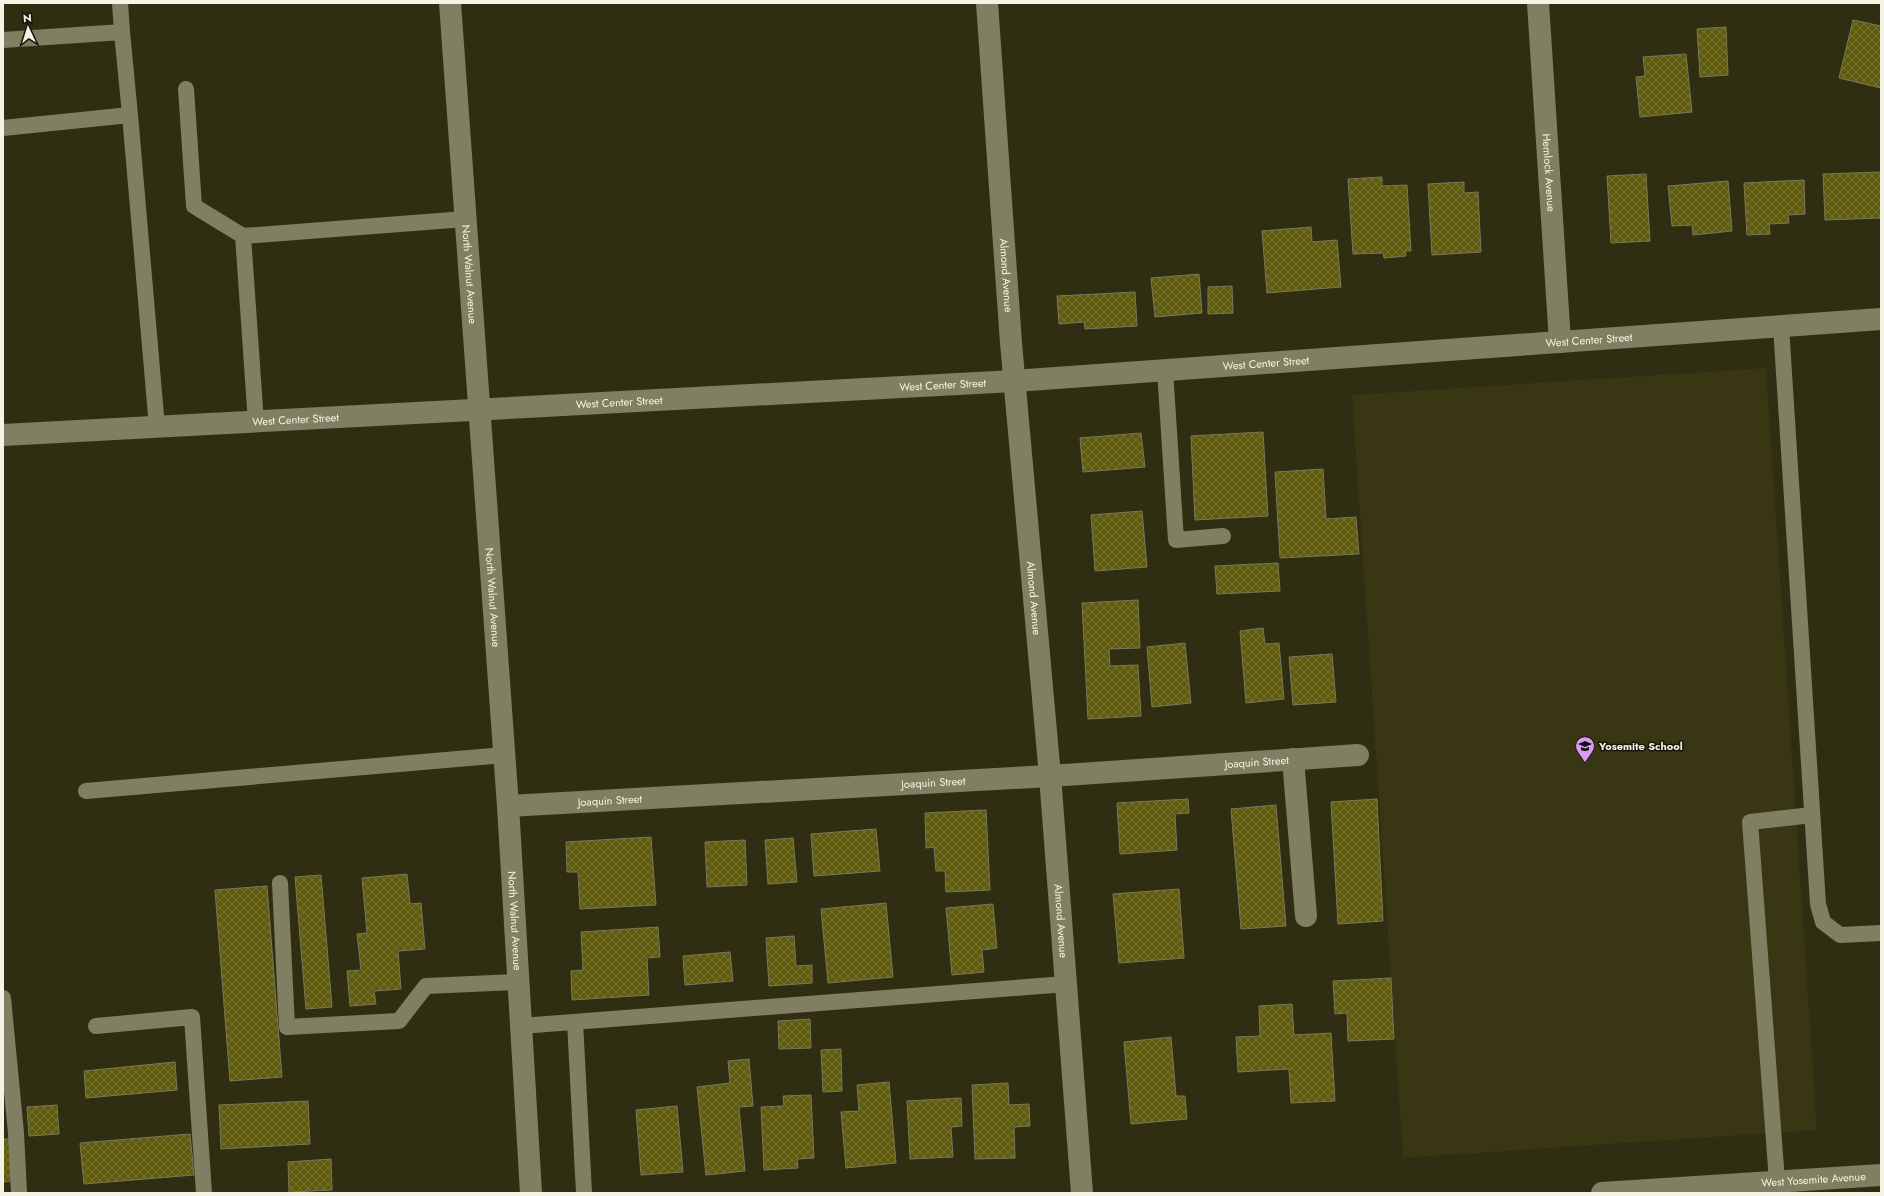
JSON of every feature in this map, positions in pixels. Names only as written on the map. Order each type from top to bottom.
[{"type":"street","name":"North Walnut Avenue","points":[[450,3],[508,806],[531,1193]]},
{"type":"street","name":"Almond Avenue","points":[[987,3],[1014,381],[1050,776],[1082,1193]]},
{"type":"street","name":"Hemlock Avenue","points":[[1538,3],[1560,342]]},
{"type":"street","name":"West Center Street","points":[[3,435],[479,411],[1014,381],[1881,319]]},
{"type":"street","name":"Joaquin Street","points":[[508,806],[1050,776],[1358,755]]},
{"type":"street","points":[[1293,759],[1306,916]]},
{"type":"street","name":"West Yosemite Avenue","points":[[1602,1193],[1881,1175]]},
{"type":"lane","points":[[120,3],[157,427]]},
{"type":"lane","points":[[3,40],[122,32]]},
{"type":"lane","points":[[186,89],[194,206],[243,236],[465,219]]},
{"type":"lane","points":[[3,128],[130,115]]},
{"type":"lane","points":[[243,236],[256,422]]},
{"type":"lane","points":[[1781,326],[1818,904],[1823,922],[1840,935],[1881,933]]},
{"type":"lane","points":[[1165,370],[1176,540],[1223,536]]},
{"type":"lane","points":[[86,791],[504,755]]},
{"type":"lane","points":[[1777,1181],[1750,822],[1812,815]]},
{"type":"lane","points":[[280,883],[287,1027],[399,1021],[426,986],[518,982]]},
{"type":"lane","points":[[521,1026],[1066,984]]},
{"type":"lane","points":[[3,998],[16,1133],[19,1193]]},
{"type":"lane","points":[[96,1026],[192,1017],[204,1193]]},
{"type":"lane","points":[[576,1022],[584,1193]]},
{"type":"shaded area","name":"Yosemite School","points":[[1766,368],[1817,1130],[1403,1158],[1352,395]]},
{"type":"building","points":[[1853,20],[1881,26],[1881,88],[1839,78]]},
{"type":"building","points":[[1726,27],[1728,75],[1700,77],[1697,29]]},
{"type":"building","points":[[1686,54],[1692,112],[1640,117],[1636,77],[1645,76],[1643,57]]},
{"type":"building","points":[[1881,172],[1881,218],[1825,220],[1823,174]]},
{"type":"building","points":[[1646,174],[1650,241],[1611,243],[1607,176]]},
{"type":"building","points":[[1382,177],[1382,186],[1407,185],[1411,251],[1405,251],[1406,256],[1384,258],[1383,253],[1353,254],[1348,179]]},
{"type":"building","points":[[1804,180],[1805,214],[1788,215],[1789,223],[1769,224],[1770,234],[1747,235],[1744,183]]},
{"type":"building","points":[[1728,181],[1732,231],[1693,235],[1692,225],[1672,226],[1668,186]]},
{"type":"building","points":[[1464,182],[1464,193],[1478,192],[1481,252],[1432,255],[1428,184]]},
{"type":"building","points":[[1311,227],[1312,242],[1337,240],[1341,287],[1267,293],[1262,231]]},
{"type":"building","points":[[1199,274],[1202,313],[1155,317],[1151,278]]},
{"type":"building","points":[[1232,286],[1233,313],[1208,314],[1208,287]]},
{"type":"building","points":[[1135,292],[1137,326],[1085,329],[1084,322],[1059,324],[1057,296]]},
{"type":"building","points":[[1263,432],[1268,516],[1195,520],[1191,436]]},
{"type":"building","points":[[1141,433],[1145,467],[1083,472],[1080,438]]},
{"type":"building","points":[[1323,469],[1326,519],[1356,517],[1359,554],[1280,558],[1275,472]]},
{"type":"building","points":[[1142,511],[1147,567],[1095,571],[1091,515]]},
{"type":"building","points":[[1278,563],[1280,591],[1217,594],[1215,566]]},
{"type":"building","points":[[1138,600],[1140,648],[1109,649],[1110,666],[1138,665],[1141,716],[1088,719],[1082,603]]},
{"type":"building","points":[[1263,628],[1265,644],[1279,643],[1284,699],[1246,703],[1240,631]]},
{"type":"building","points":[[1185,643],[1191,703],[1152,707],[1147,647]]},
{"type":"building","points":[[1332,654],[1336,702],[1293,705],[1289,657]]},
{"type":"building","points":[[1188,799],[1189,813],[1175,814],[1177,850],[1120,854],[1117,803]]},
{"type":"building","points":[[1377,799],[1383,921],[1338,924],[1331,802]]},
{"type":"building","points":[[1276,805],[1286,926],[1241,929],[1231,809]]},
{"type":"building","points":[[986,810],[990,890],[946,892],[945,871],[936,871],[934,847],[926,848],[925,813]]},
{"type":"building","points":[[876,829],[880,871],[814,876],[811,834]]},
{"type":"building","points":[[651,837],[656,905],[580,909],[578,872],[567,872],[566,842]]},
{"type":"building","points":[[793,838],[797,882],[768,884],[765,840]]},
{"type":"building","points":[[745,840],[747,885],[707,887],[705,842]]},
{"type":"building","points":[[407,874],[410,904],[421,903],[425,949],[398,951],[401,989],[374,991],[376,1004],[350,1006],[347,971],[361,970],[357,934],[367,933],[362,878]]},
{"type":"building","points":[[321,875],[332,1007],[306,1009],[295,877]]},
{"type":"building","points":[[267,886],[282,1077],[230,1081],[215,890]]},
{"type":"building","points":[[1179,889],[1184,958],[1119,963],[1113,894]]},
{"type":"building","points":[[886,903],[893,977],[828,983],[821,909]]},
{"type":"building","points":[[993,904],[997,948],[982,950],[984,972],[952,975],[946,908]]},
{"type":"building","points":[[658,927],[660,957],[647,958],[649,995],[572,1000],[571,971],[583,970],[581,932]]},
{"type":"building","points":[[794,936],[796,966],[812,965],[812,983],[769,986],[766,938]]},
{"type":"building","points":[[730,952],[733,981],[685,985],[683,956]]},
{"type":"building","points":[[1391,978],[1394,1039],[1348,1041],[1347,1013],[1335,1014],[1333,981]]},
{"type":"building","points":[[1292,1004],[1294,1035],[1331,1033],[1335,1101],[1291,1103],[1289,1069],[1238,1072],[1236,1037],[1260,1036],[1259,1006]]},
{"type":"building","points":[[810,1019],[811,1048],[779,1049],[778,1021]]},
{"type":"building","points":[[1171,1037],[1176,1096],[1185,1096],[1187,1119],[1131,1124],[1124,1042]]},
{"type":"building","points":[[841,1049],[842,1091],[823,1092],[821,1050]]},
{"type":"building","points":[[749,1059],[753,1106],[739,1107],[745,1171],[706,1175],[697,1087],[730,1083],[728,1061]]},
{"type":"building","points":[[175,1062],[177,1090],[86,1098],[84,1071]]},
{"type":"building","points":[[889,1082],[896,1163],[846,1168],[841,1112],[859,1111],[857,1085]]},
{"type":"building","points":[[1008,1083],[1009,1105],[1029,1104],[1030,1126],[1014,1127],[1015,1158],[975,1159],[972,1085]]},
{"type":"building","points":[[811,1095],[814,1158],[797,1159],[798,1168],[764,1170],[761,1107],[784,1106],[783,1096]]},
{"type":"building","points":[[961,1098],[962,1126],[951,1127],[953,1157],[910,1159],[907,1101]]},
{"type":"building","points":[[308,1101],[310,1144],[221,1149],[219,1105]]},
{"type":"building","points":[[57,1105],[59,1134],[29,1136],[27,1107]]},
{"type":"building","points":[[677,1106],[683,1172],[641,1175],[636,1110]]},
{"type":"building","points":[[190,1134],[194,1175],[84,1184],[80,1143]]},
{"type":"building","points":[[3,1139],[9,1139],[12,1181],[3,1182]]},
{"type":"building","points":[[331,1159],[332,1190],[289,1192],[288,1162]]},
{"type":"place","name":"Yosemite School","points":[[1585,763]]}]
